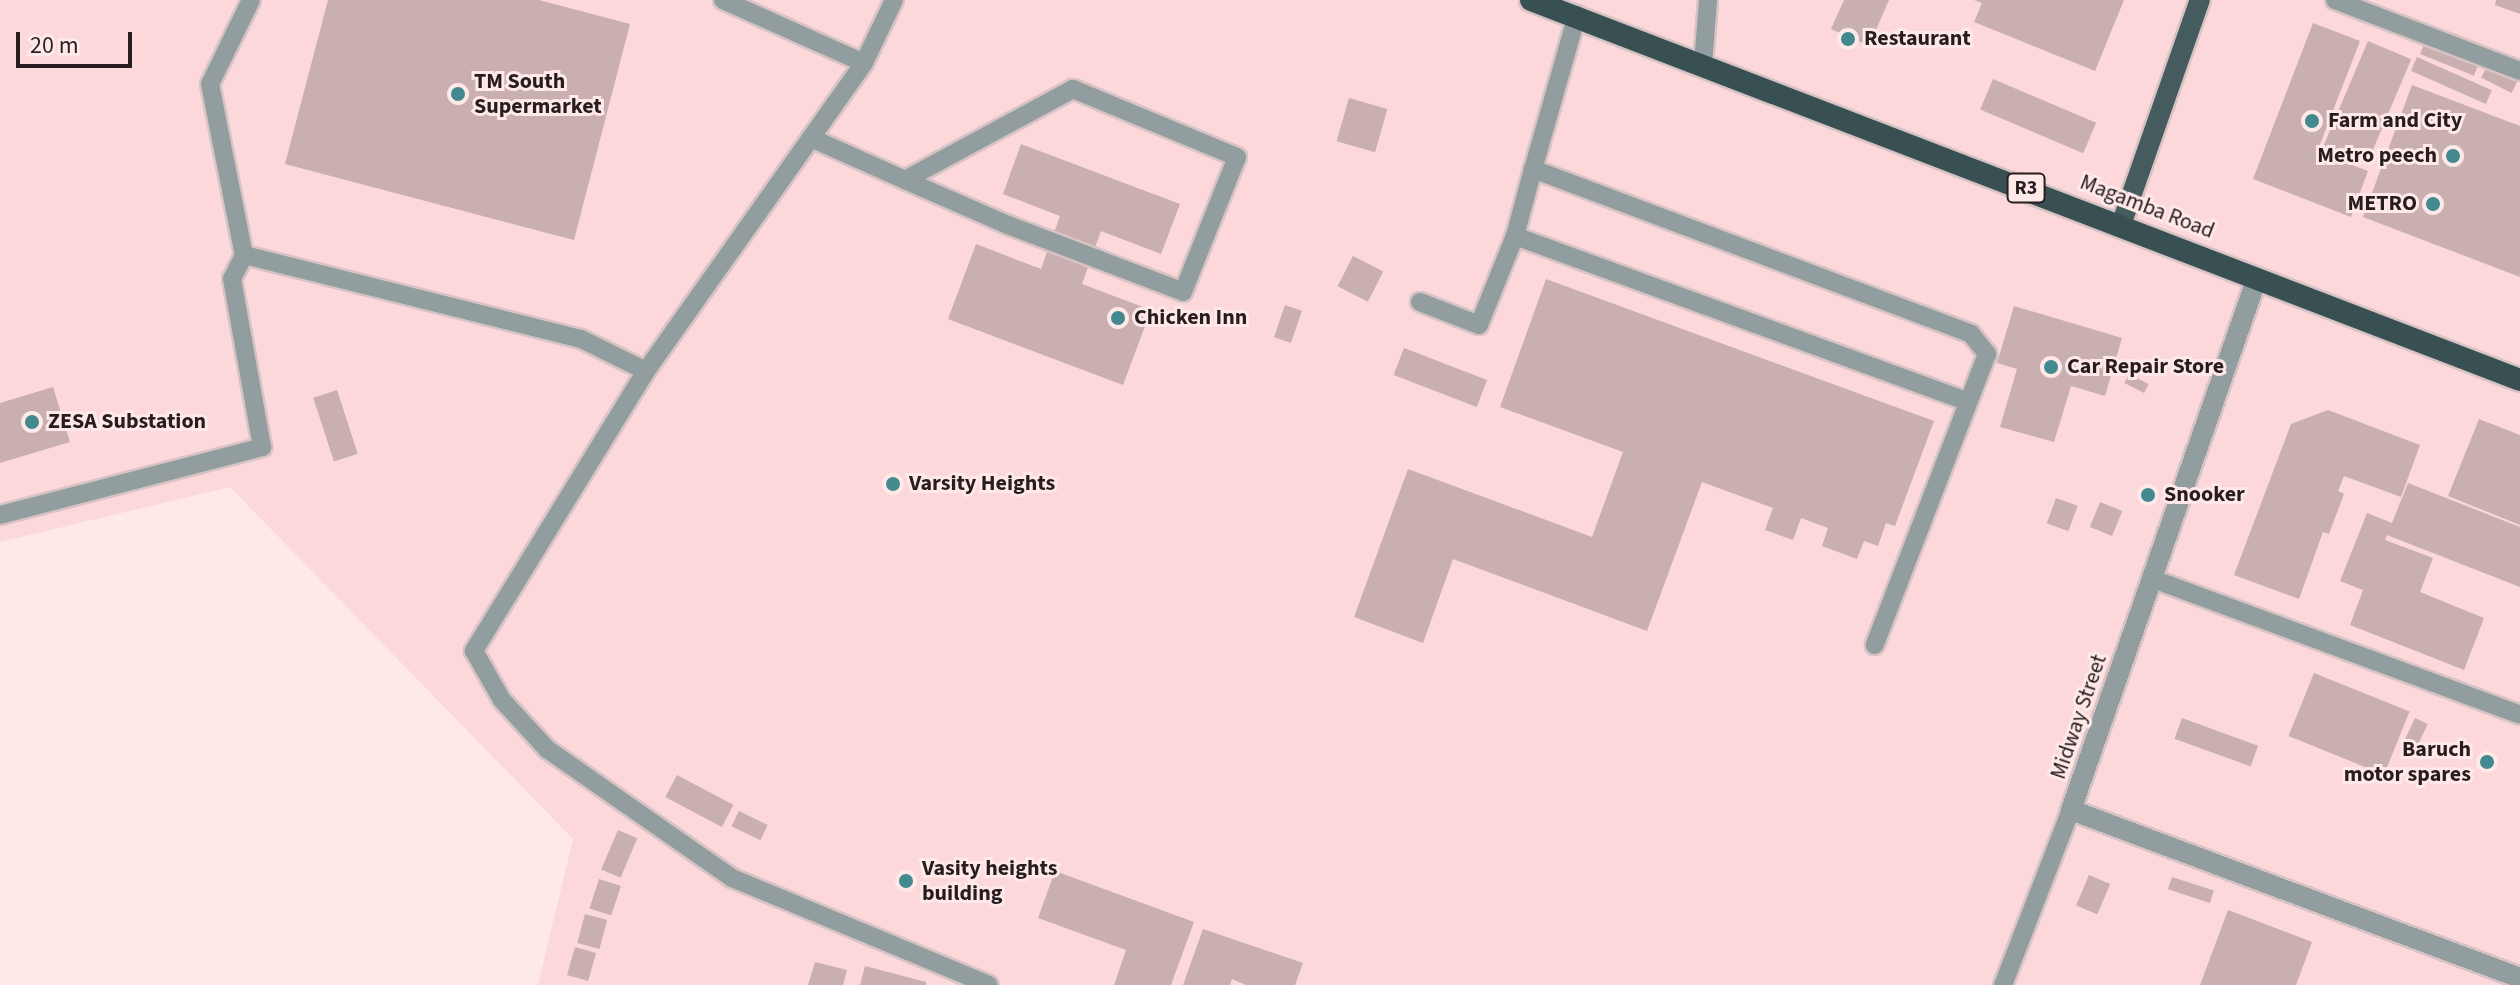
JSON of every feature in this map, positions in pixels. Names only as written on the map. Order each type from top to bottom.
[{"type":"highway","name":"Magamba Road","points":[[1531,0],[1577,15],[2520,380]]},
{"type":"main road","points":[[2121,225],[2200,0]]},
{"type":"street","name":"Midway Street","points":[[2257,278],[2071,810],[2520,978]]},
{"type":"lane","points":[[0,515],[262,447],[232,279],[244,255],[210,84],[251,0]]},
{"type":"lane","points":[[723,0],[864,63]]},
{"type":"lane","points":[[894,0],[864,63],[646,371],[474,651],[502,700],[547,749],[732,878],[989,985]]},
{"type":"lane","points":[[1703,64],[1708,0]]},
{"type":"lane","points":[[2335,0],[2520,71]]},
{"type":"lane","points":[[1420,302],[1479,325],[1515,236],[1577,15]]},
{"type":"lane","points":[[811,138],[905,180],[1183,292],[1237,157],[1073,89],[905,180]]},
{"type":"lane","points":[[1533,169],[1971,334],[1987,354],[1966,401],[1875,645]]},
{"type":"lane","points":[[1515,236],[1966,401]]},
{"type":"lane","points":[[244,255],[581,339],[646,371]]},
{"type":"lane","points":[[2153,579],[2520,715]]},
{"type":"lane","points":[[2003,985],[2071,810]]},
{"type":"shaded area","points":[[0,0],[2520,0],[2520,985],[538,985],[573,839],[230,487],[0,542]]},
{"type":"building","name":"TM South Supermarket","points":[[328,0],[539,0],[630,24],[574,240],[285,164]]},
{"type":"building","points":[[1844,0],[1889,0],[1869,46],[1831,29]]},
{"type":"building","points":[[1974,0],[2124,0],[2095,71],[1974,22],[1982,3]]},
{"type":"building","points":[[2496,0],[2520,0],[2520,14],[2495,5]]},
{"type":"building","points":[[2313,23],[2360,41],[2317,152],[2368,171],[2351,217],[2253,179]]},
{"type":"building","points":[[2368,41],[2411,59],[2367,164],[2323,146]]},
{"type":"building","points":[[2425,42],[2479,64],[2474,76],[2420,54]]},
{"type":"building","points":[[2417,57],[2492,90],[2486,104],[2411,71]]},
{"type":"building","points":[[2487,66],[2517,81],[2511,93],[2481,78]]},
{"type":"building","points":[[1993,79],[2096,123],[2083,153],[1980,109]]},
{"type":"building","name":"Metro peech","points":[[2412,85],[2520,126],[2520,277],[2363,217]]},
{"type":"building","points":[[1349,98],[1387,109],[1375,152],[1337,141]]},
{"type":"building","points":[[1021,144],[1180,204],[1161,254],[1101,231],[1082,284],[1151,310],[1123,385],[948,319],[976,244],[1041,269],[1060,216],[1003,194]]},
{"type":"building","points":[[1353,256],[1383,271],[1368,302],[1338,286]]},
{"type":"building","points":[[1546,279],[1934,421],[1895,526],[1886,523],[1878,546],[1864,541],[1857,559],[1822,546],[1828,528],[1801,518],[1793,540],[1765,530],[1773,508],[1702,482],[1647,631],[1453,559],[1423,643],[1354,617],[1408,469],[1592,537],[1623,452],[1500,407]]},
{"type":"building","points":[[1285,305],[1302,311],[1291,343],[1274,337]]},
{"type":"building","points":[[2014,306],[2122,338],[2105,396],[2071,386],[2054,442],[2000,427],[2017,369],[1997,363]]},
{"type":"building","points":[[1404,348],[1487,380],[1477,407],[1394,375]]},
{"type":"building","points":[[2129,374],[2149,384],[2144,393],[2124,383]]},
{"type":"building","name":"ZESA Substation","points":[[53,387],[70,442],[0,463],[0,403]]},
{"type":"building","points":[[337,390],[358,454],[334,461],[313,398]]},
{"type":"building","points":[[2328,410],[2420,445],[2401,497],[2344,476],[2338,491],[2344,494],[2329,534],[2323,532],[2299,599],[2234,575],[2291,424]]},
{"type":"building","points":[[2479,419],[2520,435],[2520,525],[2448,496]]},
{"type":"building","points":[[2408,483],[2520,527],[2520,587],[2387,535],[2385,540],[2433,558],[2420,592],[2484,618],[2464,670],[2350,625],[2363,590],[2340,581],[2367,513],[2392,523]]},
{"type":"building","points":[[2056,498],[2078,506],[2068,531],[2047,523]]},
{"type":"building","points":[[2100,502],[2122,511],[2112,536],[2090,527]]},
{"type":"building","points":[[2314,673],[2409,712],[2384,775],[2289,736]]},
{"type":"building","points":[[2182,718],[2258,746],[2251,766],[2174,739]]},
{"type":"building","points":[[2415,718],[2428,724],[2415,752],[2402,746]]},
{"type":"building","points":[[677,775],[734,805],[722,827],[665,797]]},
{"type":"building","points":[[739,811],[768,825],[760,840],[732,826]]},
{"type":"building","points":[[618,830],[637,838],[621,878],[601,870]]},
{"type":"building","points":[[1055,871],[1194,922],[1171,985],[1114,985],[1126,950],[1038,918]]},
{"type":"building","points":[[2089,875],[2110,884],[2097,914],[2076,905]]},
{"type":"building","points":[[2172,877],[2214,891],[2210,903],[2168,889]]},
{"type":"building","points":[[599,879],[621,886],[611,916],[589,908]]},
{"type":"building","points":[[2228,910],[2312,942],[2296,985],[2200,985]]},
{"type":"building","points":[[585,914],[607,920],[599,949],[577,943]]},
{"type":"building","points":[[1203,929],[1303,963],[1295,985],[1246,985],[1232,979],[1230,985],[1183,985]]},
{"type":"building","points":[[575,947],[596,953],[588,981],[567,975]]},
{"type":"building","points":[[815,962],[847,970],[843,985],[808,985]]},
{"type":"building","points":[[865,966],[926,982],[926,985],[860,985]]},
{"type":"place","name":"Restaurant","points":[[1848,39]]},
{"type":"place","name":"TM South Supermarket","points":[[458,94]]},
{"type":"place","name":"Farm and City","points":[[2312,121]]},
{"type":"place","name":"Metro peech","points":[[2453,156]]},
{"type":"place","name":"METRO","points":[[2433,204]]},
{"type":"place","name":"Chicken Inn","points":[[1118,318]]},
{"type":"place","name":"Car Repair Store","points":[[2051,367]]},
{"type":"place","name":"ZESA Substation","points":[[32,422]]},
{"type":"place","name":"Varsity Heights","points":[[893,484]]},
{"type":"place","name":"Snooker","points":[[2148,495]]},
{"type":"place","name":"Baruch motor spares","points":[[2487,762]]},
{"type":"place","name":"Vasity heights building","points":[[906,881]]}]
